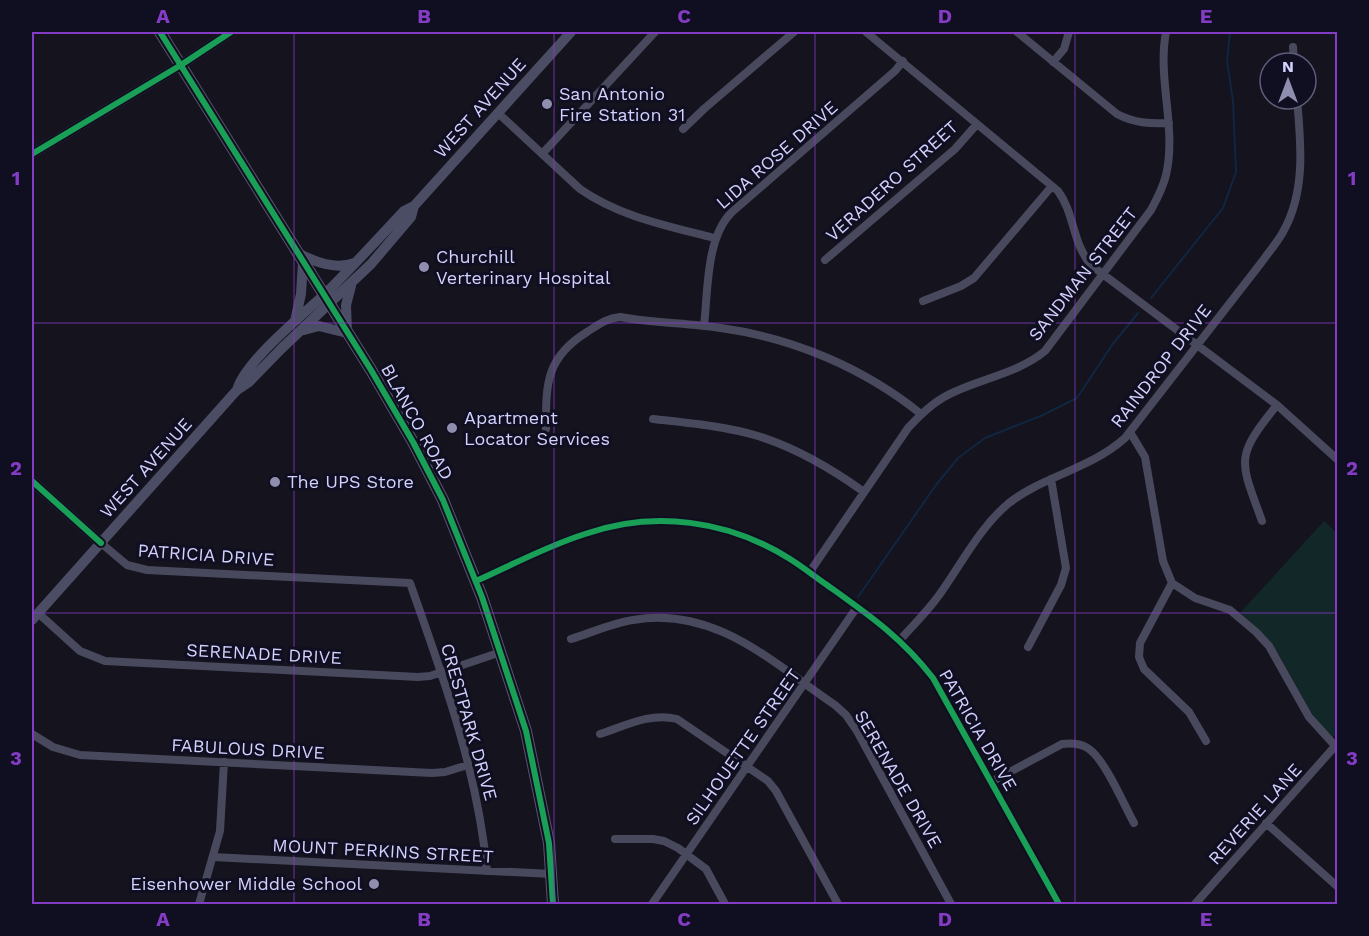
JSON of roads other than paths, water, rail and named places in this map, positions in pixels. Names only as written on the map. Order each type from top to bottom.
[{"type":"main road","name":"BLANCO ROAD","points":[[160,32],[371,370],[429,473],[457,532],[501,652],[526,731],[549,843],[553,904]]},
{"type":"main road","points":[[32,154],[181,65],[231,32]]},
{"type":"main road","name":"WEST AVENUE","points":[[35,617],[237,390],[249,382],[298,326],[326,300],[404,211],[414,206],[571,32]]},
{"type":"main road","name":"WEST AVENUE","points":[[326,300],[351,285],[411,217],[414,206]]},
{"type":"main road","points":[[351,285],[346,305],[347,333],[319,326],[298,326],[302,294],[300,257],[331,266],[344,267],[358,261]]},
{"type":"main road","name":"PATRICIA DRIVE","points":[[32,481],[101,543]]},
{"type":"street","points":[[542,154],[655,32]]},
{"type":"street","points":[[683,129],[794,32]]},
{"type":"street","points":[[866,32],[1052,186],[1065,200],[1070,210],[1084,258],[1103,275],[1277,405],[1338,460]]},
{"type":"street","points":[[1017,32],[1124,118],[1145,123],[1169,123]]},
{"type":"street","points":[[1053,62],[1064,49],[1069,32]]},
{"type":"street","name":"SANDMAN STREET","points":[[809,573],[908,428],[921,414],[955,392],[1023,365],[1038,356],[1053,342],[1143,222],[1158,197],[1168,164],[1169,123],[1164,57],[1166,32]]},
{"type":"street","points":[[1293,47],[1293,51]]},
{"type":"street","name":"LIDA ROSE DRIVE","points":[[704,326],[714,238],[720,226],[732,212],[903,62]]},
{"type":"street","name":"RAINDROP DRIVE","points":[[900,640],[940,594],[993,519],[1012,501],[1051,479],[1098,458],[1130,432],[1277,240],[1290,218],[1298,193],[1300,140],[1298,111]]},
{"type":"street","points":[[498,113],[580,189],[607,206],[636,217],[714,238]]},
{"type":"street","name":"VERADERO STREET","points":[[825,260],[955,149],[977,124]]},
{"type":"street","points":[[923,301],[961,286],[974,278],[1052,186]]},
{"type":"street","points":[[546,429],[546,387],[549,374],[560,354],[576,339],[606,320],[620,317],[737,330],[779,340],[820,354],[850,368],[906,402],[921,414]]},
{"type":"street","points":[[1262,521],[1247,480],[1246,452],[1254,434],[1277,405]]},
{"type":"street","points":[[653,419],[721,428],[758,436],[804,455],[864,492]]},
{"type":"street","points":[[1130,432],[1145,457],[1163,561],[1172,583],[1195,598],[1230,610],[1256,632],[1274,654],[1309,717],[1337,746]]},
{"type":"street","points":[[1029,647],[1061,585],[1066,568],[1051,479]]},
{"type":"street","name":"PATRICIA DRIVE","points":[[476,581],[586,533],[630,523],[656,521],[695,522],[747,537],[790,558],[857,607],[914,653],[933,678],[1059,904]]},
{"type":"street","name":"PATRICIA DRIVE","points":[[101,543],[127,565],[147,570],[410,583]]},
{"type":"street","name":"CRESTPARK DRIVE","points":[[410,583],[441,671],[468,765],[477,804],[487,871]]},
{"type":"street","points":[[1172,583],[1140,643],[1139,657],[1144,669],[1190,712],[1206,741]]},
{"type":"street","name":"SILHOUETTE STREET","points":[[652,904],[857,607]]},
{"type":"street","name":"SERENADE DRIVE","points":[[35,617],[80,651],[105,661],[418,677],[501,652]]},
{"type":"street","name":"SERENADE DRIVE","points":[[571,639],[631,620],[660,617],[698,621],[726,632],[805,685],[846,715],[857,731],[951,904]]},
{"type":"street","points":[[600,734],[648,718],[677,719],[747,766],[768,781],[776,790],[838,904]]},
{"type":"street","name":"FABULOUS DRIVE","points":[[32,734],[53,747],[80,755],[432,773],[445,772],[468,765]]},
{"type":"street","points":[[991,782],[1062,744],[1082,745],[1091,750],[1100,761],[1134,823]]},
{"type":"street","name":"REVERIE LANE","points":[[1198,903],[1266,823],[1337,746]]},
{"type":"street","points":[[199,904],[220,831],[224,762]]},
{"type":"street","points":[[1266,823],[1338,887]]},
{"type":"street","points":[[615,839],[653,838],[664,841],[687,854],[706,869],[725,904]]},
{"type":"street","name":"MOUNT PERKINS STREET","points":[[213,857],[552,874]]},
{"type":"waterway","points":[[1151,298],[1223,208],[1236,172],[1233,101],[1227,61],[1230,32]]},
{"type":"waterway","points":[[858,597],[936,485],[958,458],[985,438],[1043,415],[1077,398],[1112,345],[1138,313]]},
{"type":"place","name":"San Antonio Fire Station 31","points":[[547,104]]},
{"type":"place","name":"Churchill Verterinary Hospital","points":[[424,267]]},
{"type":"place","name":"Apartment Locator Services","points":[[452,428]]},
{"type":"place","name":"The UPS Store","points":[[275,482]]},
{"type":"place","name":"Eisenhower Middle School","points":[[374,884]]}]
